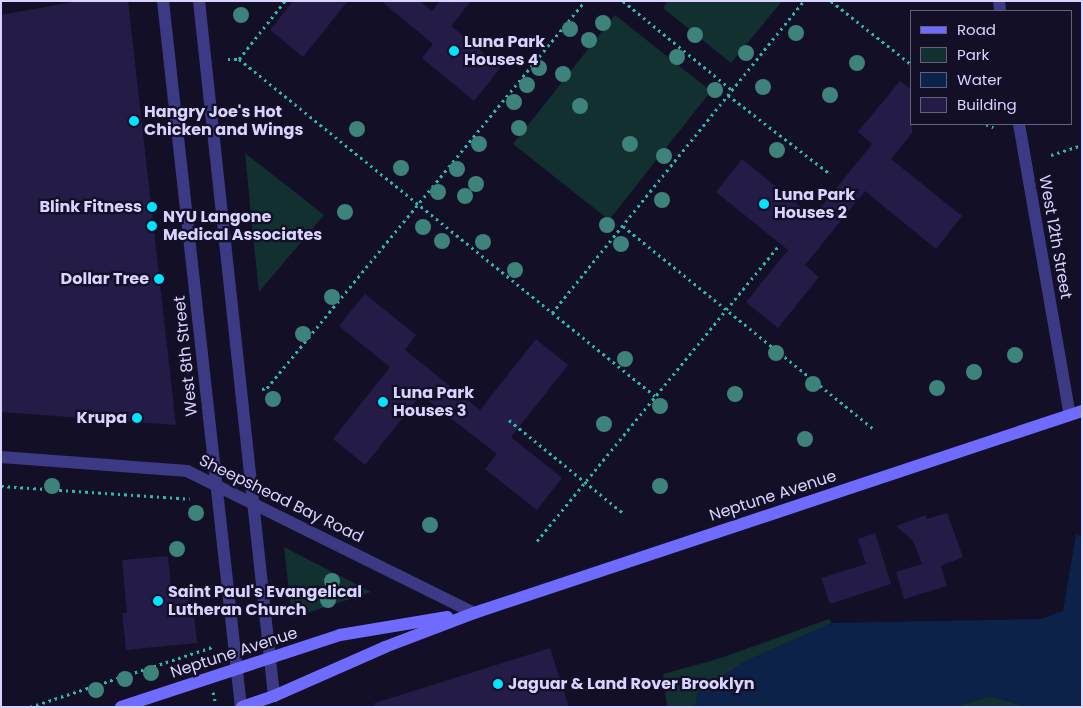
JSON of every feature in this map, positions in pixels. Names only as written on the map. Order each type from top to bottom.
[{"type":"main road","name":"Neptune Avenue","points":[[241,707],[275,701],[384,647],[474,612],[1076,413]]},
{"type":"main road","name":"Neptune Avenue","points":[[121,707],[340,635],[474,612]]},
{"type":"street","name":"West 8th Street","points":[[164,1],[241,707]]},
{"type":"street","points":[[199,1],[275,701]]},
{"type":"street","name":"West 12th Street","points":[[1020,125],[1076,413]]},
{"type":"street","name":"Sheepshead Bay Road","points":[[1,457],[170,468],[187,471],[474,612]]},
{"type":"path","points":[[239,59],[285,1]]},
{"type":"path","points":[[262,389],[267,388],[585,1]]},
{"type":"path","points":[[623,1],[732,90]]},
{"type":"path","points":[[552,313],[804,1]]},
{"type":"path","points":[[832,1],[910,63]]},
{"type":"path","points":[[228,58],[239,59],[655,396]]},
{"type":"path","points":[[728,95],[829,173]]},
{"type":"path","points":[[988,125],[993,127]]},
{"type":"path","points":[[1051,155],[1082,145]]},
{"type":"path","points":[[622,226],[875,430]]},
{"type":"path","points":[[537,541],[779,244]]},
{"type":"path","points":[[509,420],[623,513]]},
{"type":"path","points":[[1,486],[190,499]]},
{"type":"path","points":[[30,707],[212,647]]},
{"type":"path","points":[[214,692],[215,701]]},
{"type":"green space","points":[[668,1],[782,1],[731,63],[663,8]]},
{"type":"green space","points":[[615,15],[711,91],[609,220],[513,144]]},
{"type":"green space","points":[[245,153],[324,215],[259,292],[252,226]]},
{"type":"green space","points":[[284,547],[371,592],[292,618]]},
{"type":"green space","points":[[829,619],[832,623],[744,662],[698,692],[695,707],[667,707],[663,674],[721,658]]},
{"type":"green space","points":[[990,696],[1028,707],[953,707]]},
{"type":"water","points":[[1076,534],[1082,537],[1082,707],[1028,707],[990,696],[953,707],[695,707],[698,692],[744,662],[832,623],[1042,619],[1063,611]]},
{"type":"building","points":[[78,1],[128,1],[176,425],[1,412],[1,15]]},
{"type":"building","points":[[293,1],[348,1],[303,57],[270,30]]},
{"type":"building","name":"Luna Park Houses 4","points":[[381,1],[420,1],[432,11],[440,1],[471,1],[451,26],[501,67],[474,101],[422,58],[433,44]]},
{"type":"building","name":"Luna Park Houses 2","points":[[900,81],[910,88],[910,125],[912,125],[912,133],[891,159],[962,216],[936,249],[865,191],[805,265],[819,277],[778,328],[746,302],[788,250],[716,192],[742,159],[813,217],[872,144],[858,132]]},
{"type":"building","name":"Luna Park Houses 3","points":[[365,294],[416,335],[405,350],[480,410],[536,339],[568,365],[511,437],[562,478],[537,510],[485,469],[497,454],[421,395],[365,465],[333,439],[390,367],[339,326]]},
{"type":"building","points":[[947,513],[963,557],[941,566],[947,586],[904,599],[896,572],[922,564],[913,541],[896,526],[926,515],[927,519]]},
{"type":"building","points":[[875,533],[891,584],[830,604],[821,578],[866,564],[858,539]]},
{"type":"building","name":"Saint Paul's Evangelical Lutheran Church","points":[[168,556],[172,596],[188,595],[189,606],[193,606],[197,643],[126,650],[122,613],[127,613],[122,560]]},
{"type":"building","name":"Jaguar & Land Rover Brooklyn","points":[[550,648],[569,707],[375,707],[375,703]]},
{"type":"place","name":"Luna Park Houses 4","points":[[454,51]]},
{"type":"place","name":"Hangry Joe's Hot Chicken and Wings","points":[[134,121]]},
{"type":"place","name":"Luna Park Houses 2","points":[[764,204]]},
{"type":"place","name":"Blink Fitness","points":[[152,207]]},
{"type":"place","name":"NYU Langone Medical Associates","points":[[152,226]]},
{"type":"place","name":"Dollar Tree","points":[[159,279]]},
{"type":"place","name":"Luna Park Houses 3","points":[[383,402]]},
{"type":"place","name":"Krupa","points":[[137,418]]},
{"type":"place","name":"Saint Paul's Evangelical Lutheran Church","points":[[158,601]]},
{"type":"place","name":"Jaguar & Land Rover Brooklyn","points":[[498,684]]}]
